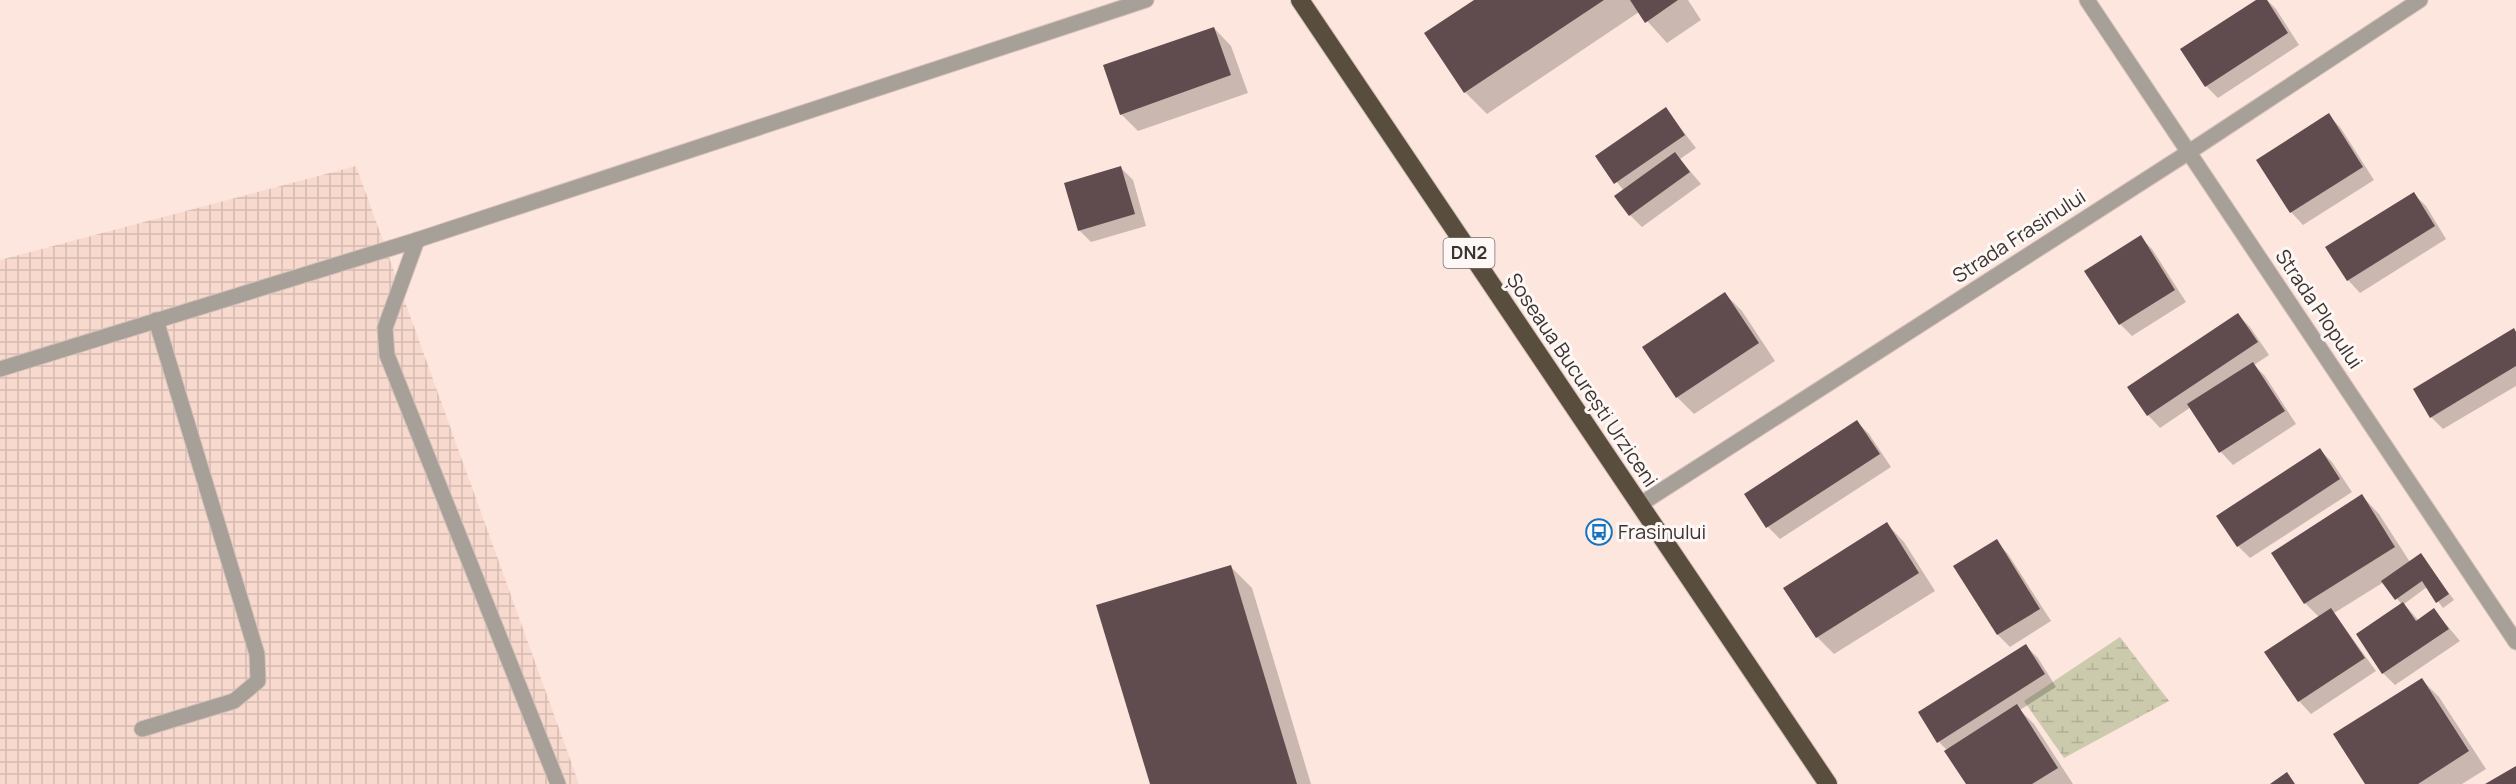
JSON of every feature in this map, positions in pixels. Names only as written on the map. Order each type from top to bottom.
[{"type":"highway","name":"Șoseaua București Urziceni","points":[[1300,0],[1828,784]]},
{"type":"street","points":[[0,369],[417,240],[1146,0]]},
{"type":"street","name":"Strada Plopului","points":[[2086,0],[2516,642]]},
{"type":"street","name":"Strada Frasinului","points":[[1639,505],[2189,152],[2420,0]]},
{"type":"street","points":[[417,240],[386,328],[387,355],[558,784]]},
{"type":"street","points":[[142,729],[234,701],[258,681],[257,654],[156,320]]},
{"type":"shaded area","points":[[356,166],[579,784],[0,784],[0,260]]},
{"type":"green space","points":[[2120,637],[2169,701],[2064,758],[2024,701]]},
{"type":"building","points":[[1474,0],[1604,0],[1464,93],[1424,33]]},
{"type":"building","points":[[1630,0],[1678,0],[1645,23]]},
{"type":"building","points":[[2256,0],[2267,0],[2288,33],[2205,87],[2180,49]]},
{"type":"building","points":[[1214,27],[1231,75],[1120,115],[1103,65]]},
{"type":"building","points":[[1666,107],[1685,135],[1614,184],[1595,156]]},
{"type":"building","points":[[2329,113],[2363,167],[2290,213],[2256,160]]},
{"type":"building","points":[[1675,152],[1690,172],[1629,216],[1614,196]]},
{"type":"building","points":[[1121,166],[1135,214],[1078,231],[1064,183]]},
{"type":"building","points":[[2414,192],[2435,226],[2347,281],[2325,247]]},
{"type":"building","points":[[2141,235],[2175,290],[2119,325],[2084,271]]},
{"type":"building","points":[[1725,292],[1759,343],[1676,398],[1642,347]]},
{"type":"building","points":[[2238,313],[2258,342],[2147,416],[2127,387]]},
{"type":"building","points":[[2514,328],[2516,366],[2430,418],[2413,389]]},
{"type":"building","points":[[2253,362],[2285,411],[2219,453],[2187,404]]},
{"type":"building","points":[[1857,420],[1880,454],[1766,528],[1744,494]]},
{"type":"building","points":[[2320,448],[2340,479],[2237,547],[2216,516]]},
{"type":"building","points":[[2362,494],[2395,547],[2304,604],[2271,553]]},
{"type":"building","points":[[1887,522],[1919,573],[1816,638],[1783,588]]},
{"type":"building","points":[[1997,539],[2040,609],[1997,635],[1953,566]]},
{"type":"building","points":[[2421,553],[2449,594],[2436,603],[2422,581],[2395,600],[2381,581]]},
{"type":"building","points":[[1231,565],[1297,784],[1150,784],[1096,605]]},
{"type":"building","points":[[2403,602],[2416,621],[2434,608],[2449,629],[2382,674],[2356,634]]},
{"type":"building","points":[[2331,608],[2365,658],[2298,702],[2264,652]]},
{"type":"building","points":[[2026,644],[2045,674],[1937,743],[1918,712]]},
{"type":"building","points":[[2422,678],[2469,751],[2418,784],[2365,784],[2333,734]]},
{"type":"building","points":[[2017,704],[2058,768],[2032,784],[1966,784],[1944,751]]},
{"type":"building","points":[[2516,766],[2516,784],[2485,784]]},
{"type":"building","points":[[2287,772],[2295,784],[2270,784]]},
{"type":"place","name":"Frasinului","points":[[1599,532]]}]
